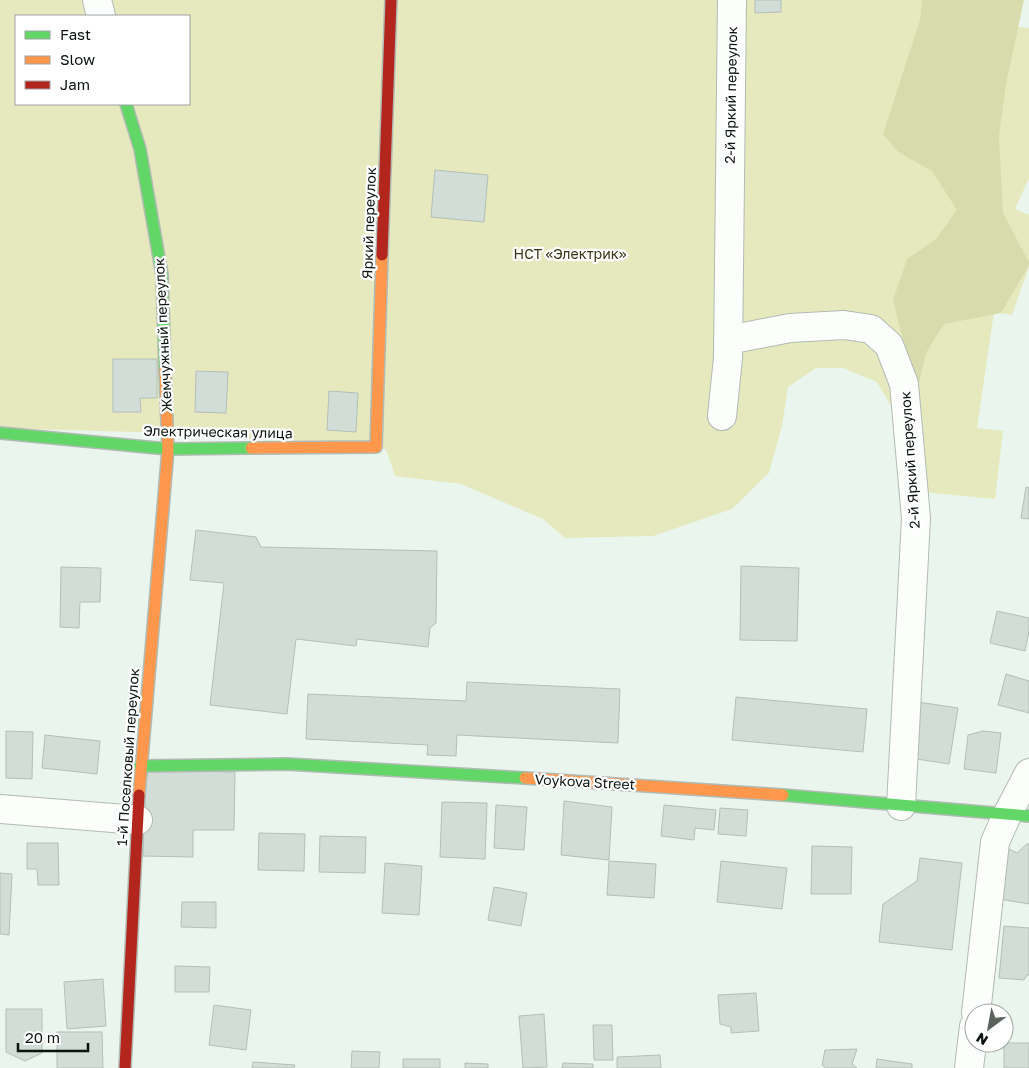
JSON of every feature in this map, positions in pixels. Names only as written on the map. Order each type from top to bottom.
[{"type":"street","points":[[97,0],[101,15]]},
{"type":"street","name":"Яркий переулок","points":[[376,447],[391,0]]},
{"type":"street","name":"2-й Яркий переулок","points":[[722,416],[728,340],[732,0]]},
{"type":"street","name":"Жемчужный переулок","points":[[126,105],[140,149],[162,275],[168,449]]},
{"type":"street","name":"2-й Яркий переулок","points":[[728,340],[790,328],[844,325],[871,329],[889,345],[904,384],[916,518],[901,806]]},
{"type":"street","name":"Электрическая улица","points":[[0,433],[168,449],[376,447]]},
{"type":"street","name":"1-й Поселковый переулок","points":[[125,1068],[140,766],[168,449]]},
{"type":"street","name":"Voykova Street","points":[[140,766],[287,764],[732,791],[1018,816]]},
{"type":"street","points":[[977,1003],[995,842],[1018,816],[1029,773]]},
{"type":"street","points":[[0,809],[138,820]]},
{"type":"street","points":[[969,1068],[971,1053]]},
{"type":"green space","name":"НСТ «Электрик»","points":[[0,0],[948,0],[949,19],[1029,28],[1029,178],[1015,209],[1029,215],[1029,266],[1012,315],[994,312],[977,428],[1003,431],[995,499],[901,490],[894,411],[877,382],[843,368],[816,368],[788,387],[782,426],[769,473],[732,509],[653,536],[565,538],[543,519],[461,484],[395,476],[386,449],[167,433],[0,428]]},
{"type":"green space","points":[[922,0],[1024,0],[1006,84],[999,136],[1003,213],[1029,265],[1001,313],[944,324],[926,353],[918,387],[893,300],[907,259],[936,239],[957,210],[932,171],[898,152],[883,134],[920,20]]},
{"type":"building","points":[[755,0],[781,0],[781,12],[755,13]]},
{"type":"building","points":[[435,170],[488,175],[484,222],[431,217]]},
{"type":"building","points":[[113,359],[157,359],[157,398],[140,398],[141,412],[113,412]]},
{"type":"building","points":[[196,371],[228,372],[226,413],[195,412]]},
{"type":"building","points":[[329,391],[358,393],[356,432],[327,430]]},
{"type":"building","points":[[1026,487],[1029,488],[1029,519],[1021,518]]},
{"type":"building","points":[[196,530],[256,537],[261,547],[437,551],[436,623],[430,628],[428,647],[357,639],[356,646],[296,639],[287,714],[210,705],[224,583],[190,580]]},
{"type":"building","points":[[741,566],[799,568],[797,641],[740,640]]},
{"type":"building","points":[[61,567],[101,568],[100,602],[80,602],[79,628],[60,627]]},
{"type":"building","points":[[997,611],[1029,618],[1029,631],[1025,651],[990,643]]},
{"type":"building","points":[[1006,674],[1029,681],[1029,713],[998,705]]},
{"type":"building","points":[[467,682],[620,689],[618,743],[457,735],[456,756],[427,755],[428,745],[306,739],[308,694],[466,701]]},
{"type":"building","points":[[736,697],[867,709],[863,752],[732,740]]},
{"type":"building","points":[[918,702],[958,708],[949,764],[910,758]]},
{"type":"building","points":[[6,731],[33,732],[32,779],[6,778]]},
{"type":"building","points":[[983,731],[1001,733],[996,773],[964,769],[968,735]]},
{"type":"building","points":[[45,735],[100,741],[97,774],[42,768]]},
{"type":"building","points":[[144,770],[235,772],[234,830],[193,830],[193,857],[143,856]]},
{"type":"building","points":[[564,801],[612,807],[609,860],[561,855]]},
{"type":"building","points":[[442,802],[487,803],[485,859],[440,857]]},
{"type":"building","points":[[496,805],[527,807],[524,850],[494,848]]},
{"type":"building","points":[[664,805],[716,810],[714,830],[695,828],[694,840],[661,836]]},
{"type":"building","points":[[720,808],[748,810],[746,836],[718,834]]},
{"type":"building","points":[[259,833],[305,834],[304,871],[258,870]]},
{"type":"building","points":[[320,836],[366,837],[365,873],[319,872]]},
{"type":"building","points":[[27,843],[58,843],[59,885],[38,885],[37,869],[27,869]]},
{"type":"building","points":[[1029,844],[1029,904],[999,899],[1007,848],[1017,853]]},
{"type":"building","points":[[812,846],[852,847],[851,894],[811,894]]},
{"type":"building","points":[[920,858],[962,863],[952,950],[879,942],[883,904],[917,881]]},
{"type":"building","points":[[609,861],[656,864],[654,898],[607,895]]},
{"type":"building","points":[[721,861],[787,868],[782,909],[717,902]]},
{"type":"building","points":[[385,863],[422,866],[419,915],[382,913]]},
{"type":"building","points":[[0,873],[12,874],[9,935],[0,934]]},
{"type":"building","points":[[494,887],[527,893],[521,926],[488,920]]},
{"type":"building","points":[[182,902],[216,902],[216,928],[181,927]]},
{"type":"building","points":[[1004,926],[1029,928],[1029,975],[1024,980],[999,978]]},
{"type":"building","points":[[175,966],[210,967],[209,992],[175,992]]},
{"type":"building","points":[[103,979],[106,1026],[67,1029],[64,982]]},
{"type":"building","points":[[756,993],[759,1031],[731,1033],[731,1027],[720,1024],[718,995]]},
{"type":"building","points":[[214,1005],[251,1010],[246,1050],[209,1045]]},
{"type":"building","points":[[6,1009],[42,1009],[42,1053],[25,1061],[6,1052]]},
{"type":"building","points":[[544,1014],[547,1067],[523,1068],[519,1016]]},
{"type":"building","points":[[593,1025],[612,1025],[613,1060],[594,1060]]},
{"type":"building","points":[[57,1032],[102,1032],[103,1068],[57,1068]]},
{"type":"building","points":[[1014,1043],[1029,1043],[1029,1068],[1004,1068],[1004,1053],[1014,1053]]},
{"type":"building","points":[[857,1049],[852,1064],[857,1068],[825,1068],[822,1065],[825,1050]]},
{"type":"building","points":[[352,1051],[380,1052],[379,1068],[351,1068]]},
{"type":"building","points":[[660,1055],[661,1068],[617,1068],[617,1057]]},
{"type":"building","points":[[403,1059],[440,1059],[440,1068],[403,1068]]},
{"type":"building","points":[[877,1059],[912,1064],[912,1068],[876,1068]]},
{"type":"building","points":[[253,1062],[295,1065],[294,1068],[252,1068]]},
{"type":"building","points":[[465,1063],[488,1064],[488,1068],[465,1068]]},
{"type":"building","points":[[563,1063],[593,1064],[593,1068],[562,1068]]},
{"type":"traffic: fast","points":[[126,105],[140,149],[162,275],[165,370]]},
{"type":"traffic: fast","points":[[0,433],[168,449],[251,448]]},
{"type":"traffic: fast","points":[[140,766],[287,764],[525,778]]},
{"type":"traffic: fast","points":[[783,795],[1029,816]]},
{"type":"traffic: slow","points":[[251,448],[376,447],[382,255]]},
{"type":"traffic: slow","points":[[139,795],[168,449],[165,370]]},
{"type":"traffic: slow","points":[[525,778],[783,795]]},
{"type":"traffic: jam","points":[[382,255],[391,0]]},
{"type":"traffic: jam","points":[[125,1068],[139,795]]}]
